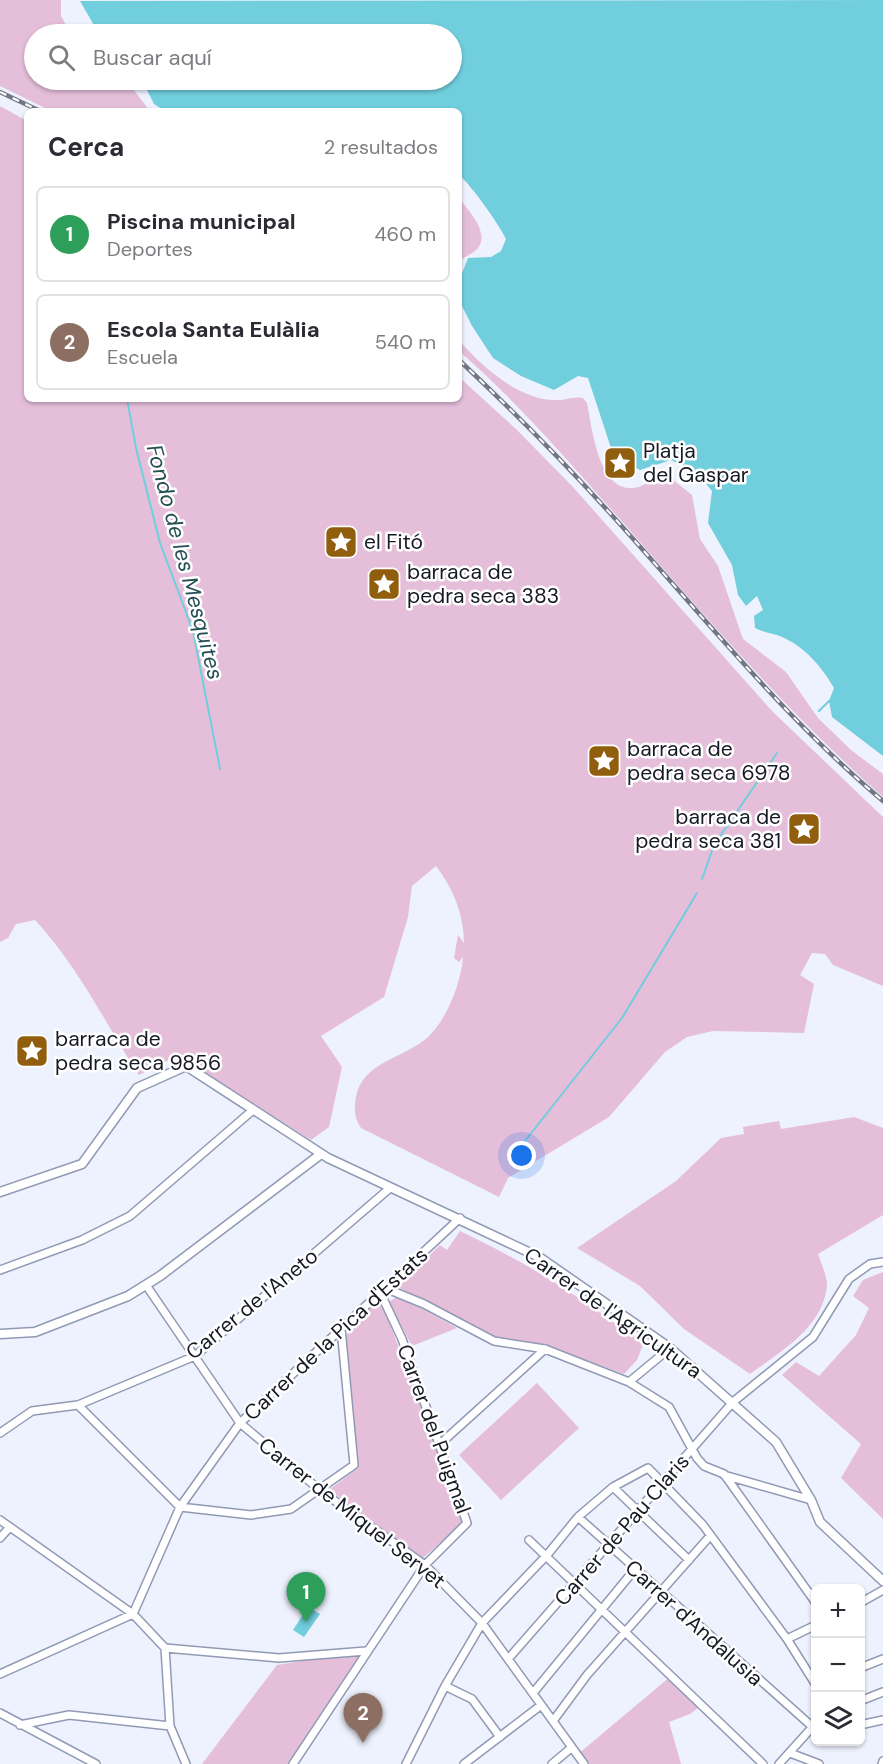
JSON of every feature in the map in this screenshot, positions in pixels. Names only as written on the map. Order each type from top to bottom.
[{"type":"street","name":"Carrer de l'Agricultura","points":[[0,1192],[82,1164],[137,1088],[186,1066],[321,1154],[539,1257],[670,1348],[776,1442],[811,1500],[820,1522],[883,1581]]},
{"type":"street","points":[[0,1270],[82,1240],[130,1216],[253,1110]]},
{"type":"street","points":[[0,1334],[35,1332],[113,1303],[146,1286],[321,1154]]},
{"type":"street","name":"Carrer de l'Aneto","points":[[0,1433],[32,1411],[78,1405],[195,1356],[390,1188]]},
{"type":"street","name":"Carrer de la Pica d'Estats","points":[[133,1614],[180,1507],[240,1423],[460,1218]]},
{"type":"street","name":"Carrer de Pau Claris","points":[[509,1658],[733,1402],[813,1337],[849,1280],[870,1264],[883,1262]]},
{"type":"street","name":"Carrer de Miquel Servet","points":[[146,1286],[240,1423],[321,1491],[425,1565],[482,1623],[584,1764]]},
{"type":"street","points":[[382,1290],[424,1304],[494,1341],[545,1349],[629,1382],[669,1407],[692,1450],[704,1466],[811,1500]]},
{"type":"street","name":"Carrer del Puigmal","points":[[293,1764],[425,1565],[467,1523],[402,1339],[382,1290]]},
{"type":"street","points":[[78,1405],[180,1507],[251,1515],[291,1509],[321,1491],[354,1465],[341,1329]]},
{"type":"street","points":[[629,1382],[670,1348]]},
{"type":"street","points":[[440,1444],[545,1349]]},
{"type":"street","points":[[406,1764],[445,1686],[482,1623],[578,1517],[613,1487],[648,1468],[663,1481],[710,1536],[787,1639],[811,1677]]},
{"type":"street","points":[[724,1474],[811,1596]]},
{"type":"street","points":[[613,1487],[689,1560]]},
{"type":"street","name":"Carrer d'Andalusia","points":[[578,1517],[811,1724]]},
{"type":"street","points":[[0,1520],[133,1614],[165,1648],[170,1726],[186,1764]]},
{"type":"street","points":[[0,1538],[9,1528]]},
{"type":"street","points":[[553,1721],[587,1675],[710,1536]]},
{"type":"street","points":[[529,1540],[764,1764]]},
{"type":"street","points":[[533,1693],[635,1569]]},
{"type":"street","points":[[865,1601],[883,1590]]},
{"type":"street","points":[[0,1674],[133,1614]]},
{"type":"street","points":[[787,1639],[811,1627]]},
{"type":"street","points":[[165,1648],[279,1658],[366,1651]]},
{"type":"street","points":[[865,1666],[883,1659]]},
{"type":"street","points":[[445,1686],[472,1699],[500,1737]]},
{"type":"street","points":[[865,1699],[883,1692]]},
{"type":"street","points":[[464,1764],[540,1706]]},
{"type":"street","points":[[0,1713],[96,1764]]},
{"type":"street","points":[[20,1725],[69,1715],[170,1726]]},
{"type":"street","points":[[865,1724],[883,1720]]},
{"type":"street","points":[[779,1764],[811,1730]]},
{"type":"street","points":[[552,1764],[571,1748]]},
{"type":"street","points":[[790,1753],[819,1764]]},
{"type":"shaded area","points":[[0,0],[61,0],[61,16],[65,24],[24,24],[24,90],[134,90],[148,108],[45,108],[0,86]]},
{"type":"shaded area","points":[[0,106],[24,119],[24,402],[462,402],[462,380],[517,430],[572,486],[772,711],[883,817],[883,986],[833,965],[825,954],[812,953],[800,975],[814,984],[804,1033],[713,1031],[687,1037],[665,1052],[609,1117],[508,1178],[499,1197],[361,1128],[356,1117],[356,1097],[360,1085],[367,1076],[375,1068],[428,1037],[447,1011],[456,989],[463,957],[459,962],[454,958],[458,935],[464,943],[462,922],[448,883],[436,866],[412,886],[408,917],[384,997],[321,1036],[342,1067],[329,1127],[311,1140],[187,1061],[171,1059],[139,1075],[65,956],[35,920],[16,924],[8,938],[0,942]]},
{"type":"shaded area","points":[[462,202],[480,228],[481,235],[478,248],[462,260]]},
{"type":"shaded area","points":[[462,343],[502,380],[528,394],[555,400],[583,398],[587,403],[604,469],[621,486],[638,487],[667,475],[692,495],[700,539],[718,566],[743,639],[786,672],[818,718],[851,750],[883,774],[883,797],[782,700],[545,436],[462,354]]},
{"type":"shaded area","points":[[854,1117],[883,1128],[883,1215],[818,1254],[827,1285],[818,1314],[799,1337],[750,1374],[684,1329],[640,1286],[577,1248],[676,1181],[721,1138],[744,1134],[743,1127],[779,1121],[781,1129]]},
{"type":"shaded area","points":[[460,1231],[547,1278],[644,1342],[637,1360],[624,1374],[547,1346],[494,1338],[398,1287],[440,1245],[447,1250]]},
{"type":"shaded area","points":[[883,1272],[883,1519],[841,1478],[861,1444],[782,1375],[796,1362],[819,1376],[856,1335],[869,1308],[853,1296],[863,1280]]},
{"type":"shaded area","points":[[399,1296],[457,1328],[412,1346],[388,1302]]},
{"type":"shaded area","points":[[377,1299],[381,1300],[464,1522],[423,1558],[329,1490],[358,1468],[344,1339],[356,1321]]},
{"type":"shaded area","points":[[537,1383],[579,1428],[501,1500],[459,1455]]},
{"type":"shaded area","points":[[366,1651],[293,1764],[202,1764],[277,1665]]},
{"type":"shaded area","points":[[671,1676],[698,1708],[690,1714],[669,1722],[681,1764],[584,1764],[577,1755]]},
{"type":"water","points":[[883,0],[883,756],[832,717],[829,701],[834,688],[812,658],[790,641],[755,628],[754,616],[763,610],[757,596],[746,606],[738,595],[732,565],[708,523],[712,491],[698,474],[671,460],[640,470],[614,457],[588,378],[578,376],[554,390],[521,376],[493,358],[472,326],[462,306],[462,273],[468,258],[491,257],[501,251],[506,239],[484,205],[462,178],[462,108],[160,108],[154,104],[147,90],[462,90],[462,24],[93,24],[80,1]]},
{"type":"water","points":[[308,1607],[320,1614],[304,1637],[293,1630]]},
{"type":"waterway","name":"Fondo de les Mesquites","points":[[128,402],[136,448],[160,543],[193,631],[220,769]]},
{"type":"waterway","points":[[819,711],[829,701]]},
{"type":"waterway","points":[[702,879],[714,845],[777,753]]},
{"type":"waterway","points":[[525,1141],[622,1018],[697,893]]},
{"type":"railway","points":[[0,92],[34,108]]},
{"type":"railway","points":[[462,363],[536,434],[591,492],[775,698],[883,801]]},
{"type":"place","name":"Platja del Gaspar","points":[[620,463]]},
{"type":"place","name":"el Fitó","points":[[341,542]]},
{"type":"place","name":"barraca de pedra seca 383","points":[[384,584]]},
{"type":"place","name":"barraca de pedra seca 6978","points":[[604,761]]},
{"type":"place","name":"barraca de pedra seca 381","points":[[804,829]]},
{"type":"place","name":"barraca de pedra seca 9856","points":[[32,1051]]},
{"type":"place","name":"Piscina municipal","points":[[306,1622]]},
{"type":"place","name":"Escola Santa Eulàlia","points":[[363,1743]]}]
